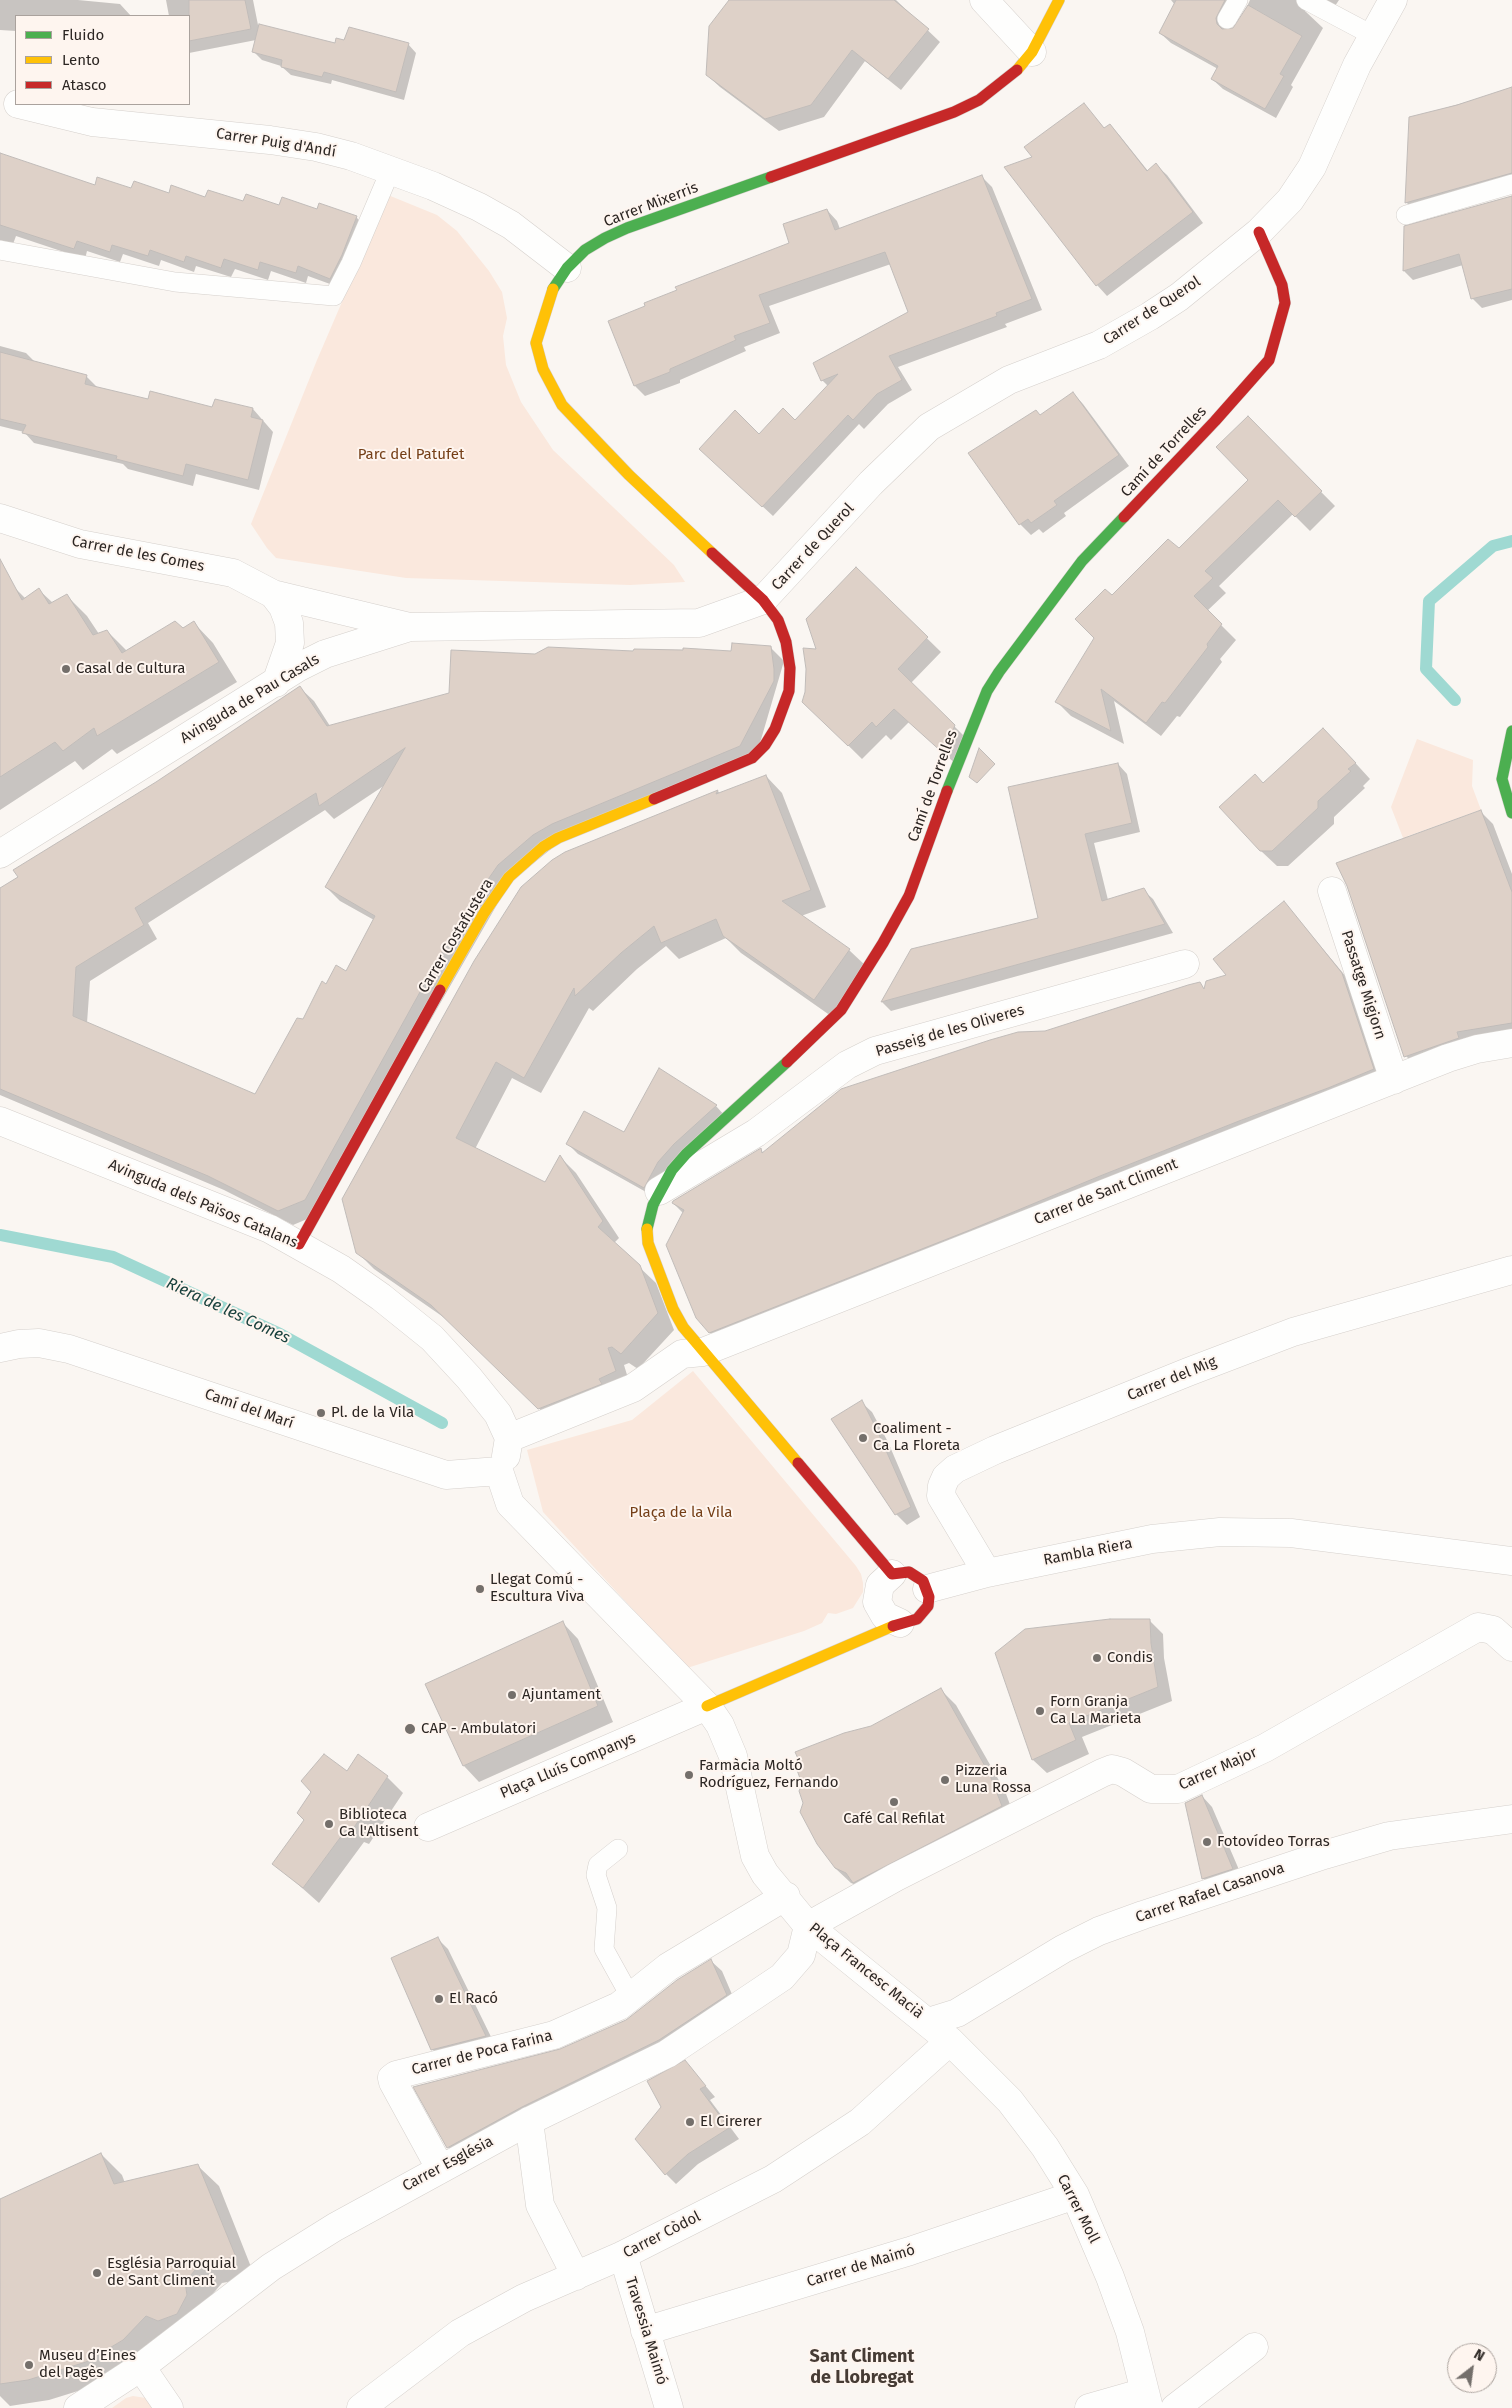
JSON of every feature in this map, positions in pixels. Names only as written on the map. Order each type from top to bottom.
[{"type":"street","points":[[984,0],[1032,52]]},
{"type":"street","name":"Carrer Mixerris","points":[[763,600],[629,475],[562,405],[543,369],[536,342],[543,314],[554,286],[567,268],[586,250],[605,238],[627,228],[962,108],[998,87],[1016,72],[1032,52],[1059,0]]},
{"type":"street","name":"Carrer de Querol","points":[[763,600],[870,483],[929,428],[1009,380],[1099,346],[1150,316],[1179,298],[1259,232],[1290,200],[1312,168],[1372,35],[1393,0]]},
{"type":"street","name":"Carrer Puig d'Andí","points":[[0,99],[15,103]]},
{"type":"street","name":"Carrer Puig d'Andí","points":[[21,105],[92,122],[236,136],[316,147],[351,156],[391,169],[479,207],[511,226],[567,268]]},
{"type":"street","name":"Camí de Torrelles","points":[[703,1352],[683,1327],[648,1243],[647,1225],[659,1191],[672,1170],[686,1154],[812,1040],[841,1010],[883,943],[908,896],[970,730],[987,691],[999,672],[1082,561],[1270,360],[1285,303],[1282,285],[1259,232]]},
{"type":"street","name":"Carrer de les Comes","points":[[0,518],[80,544],[233,572],[273,594],[410,627]]},
{"type":"street","name":"Carrer de les Comes","points":[[273,594],[283,607],[290,623],[290,643],[276,683]]},
{"type":"street","name":"Avinguda de Pau Casals","points":[[0,854],[299,667],[325,654],[410,627],[700,623],[763,600]]},
{"type":"street","name":"Carrer Costafustera","points":[[299,1244],[460,952],[484,912],[509,877],[543,847],[558,838],[728,770],[752,758],[765,745],[775,729],[789,691],[790,668],[786,642],[778,620],[763,600]]},
{"type":"street","points":[[1512,731],[1502,779],[1512,813]]},
{"type":"street","name":"Passatge Migjorn","points":[[1332,891],[1394,1080]]},
{"type":"street","name":"Passeig de les Oliveres","points":[[659,1191],[756,1133],[847,1065],[875,1051],[1185,964]]},
{"type":"street","name":"Carrer de Sant Climent","points":[[703,1352],[1394,1080],[1477,1049],[1512,1043]]},
{"type":"street","name":"Avinguda dels Països Catalans","points":[[0,1120],[270,1229],[299,1244],[381,1297],[432,1338],[498,1414],[509,1438]]},
{"type":"street","name":"Carrer del Mig","points":[[987,1573],[941,1496],[946,1477],[955,1469],[995,1450],[1170,1379],[1293,1332],[1512,1270]]},
{"type":"street","name":"Camí del Marí","points":[[0,1348],[19,1344],[39,1343],[69,1348],[446,1475],[499,1471]]},
{"type":"street","points":[[892,1574],[732,1383],[703,1352],[682,1354],[633,1388],[509,1438],[506,1456],[499,1471],[510,1504],[707,1706],[900,1623],[917,1619],[928,1606],[927,1589],[916,1575],[909,1572],[892,1574],[880,1585],[877,1602],[885,1616],[900,1623]]},
{"type":"street","name":"Rambla Riera","points":[[927,1589],[987,1573],[1152,1540],[1220,1532],[1292,1533],[1512,1561]]},
{"type":"street","name":"Carrer Major","points":[[808,1926],[896,1877],[1102,1772],[1112,1769],[1123,1772],[1151,1789],[1178,1789],[1265,1748],[1478,1627],[1493,1630],[1512,1647]]},
{"type":"street","name":"Plaça Lluís Companys","points":[[428,1827],[707,1706]]},
{"type":"street","name":"Plaça Francesc Macià","points":[[707,1706],[720,1725],[733,1756],[754,1856],[765,1874],[786,1896],[808,1926],[950,2041]]},
{"type":"street","name":"Carrer Rafael Casanova","points":[[928,2022],[957,2013],[1063,1949],[1100,1931],[1143,1915],[1324,1855],[1389,1836],[1512,1819]]},
{"type":"street","name":"Carrer de Poca Farina","points":[[440,2168],[392,2078],[396,2075],[554,2036],[619,2006],[668,1967],[786,1896]]},
{"type":"street","name":"Carrer Església","points":[[78,2408],[141,2367],[271,2267],[335,2227],[529,2120],[667,2054],[782,1977],[801,1955],[808,1926]]},
{"type":"street","name":"Carrer Moll","points":[[950,2041],[1015,2107],[1045,2147],[1075,2195],[1114,2285],[1130,2332],[1147,2400]]},
{"type":"street","name":"Carrer Còdol","points":[[360,2408],[460,2333],[524,2298],[623,2255],[773,2179],[860,2122],[950,2041]]},
{"type":"street","points":[[529,2120],[540,2205],[576,2276]]},
{"type":"street","name":"Carrer de Maimó","points":[[646,2331],[902,2254],[1075,2195]]},
{"type":"street","name":"Travessia Maimó","points":[[623,2255],[669,2408]]},
{"type":"street","points":[[1175,2408],[1254,2347]]},
{"type":"street","points":[[141,2367],[169,2408]]},
{"type":"street","points":[[1089,2408],[1147,2400]]},
{"type":"lane","points":[[1227,19],[1238,0]]},
{"type":"lane","points":[[1306,0],[1372,35]]},
{"type":"lane","points":[[0,250],[175,282],[334,296],[351,263],[391,169]]},
{"type":"lane","points":[[1406,215],[1512,184]]},
{"type":"lane","points":[[618,1849],[598,1865],[596,1875],[607,1908],[604,1948],[630,1996]]},
{"type":"green space","name":"Parc del Patufet","points":[[388,195],[437,215],[457,231],[489,271],[502,292],[507,318],[503,336],[506,365],[521,402],[553,450],[674,565],[685,582],[630,585],[406,578],[276,558],[267,548],[251,524],[317,360]]},
{"type":"green space","points":[[1417,739],[1473,760],[1472,786],[1481,810],[1408,836],[1405,843],[1391,807]]},
{"type":"green space","name":"Plaça de la Vila","points":[[693,1371],[856,1566],[861,1574],[863,1592],[853,1608],[836,1614],[828,1613],[822,1623],[804,1631],[687,1668],[543,1512],[527,1450],[632,1420]]},
{"type":"green space","points":[[133,2396],[146,2398],[152,2408],[112,2408],[126,2398]]},
{"type":"building","points":[[189,0],[245,0],[251,29],[190,41]]},
{"type":"building","points":[[729,0],[894,0],[929,29],[888,79],[852,50],[811,105],[765,119],[706,75],[709,26]]},
{"type":"building","points":[[1176,0],[1225,0],[1216,18],[1217,24],[1222,29],[1233,28],[1248,5],[1302,36],[1280,74],[1284,76],[1265,109],[1211,79],[1218,66],[1159,33]]},
{"type":"building","points":[[259,24],[335,43],[336,38],[344,40],[349,27],[409,43],[396,92],[324,72],[322,77],[281,67],[282,60],[252,52]]},
{"type":"building","points":[[1512,87],[1512,173],[1405,203],[1409,117],[1457,105]]},
{"type":"building","points":[[1084,103],[1104,128],[1110,124],[1147,171],[1156,163],[1193,212],[1096,286],[1004,167],[1032,157],[1024,147]]},
{"type":"building","points":[[0,153],[95,185],[97,177],[131,188],[134,181],[169,193],[171,185],[205,197],[208,190],[243,201],[246,194],[279,205],[282,197],[317,209],[319,203],[357,216],[342,255],[330,279],[298,266],[296,273],[260,262],[258,270],[224,259],[221,268],[186,256],[184,262],[150,250],[148,256],[112,245],[110,252],[77,241],[74,249],[0,225]]},
{"type":"building","points":[[982,175],[1032,299],[996,313],[997,316],[889,356],[902,380],[877,394],[853,420],[848,415],[762,507],[699,449],[735,410],[759,434],[783,408],[795,420],[838,374],[821,381],[813,363],[908,312],[885,252],[759,295],[770,323],[734,336],[736,340],[670,369],[670,372],[634,386],[608,321],[645,306],[644,303],[677,290],[675,287],[789,243],[783,224],[827,209],[835,230]]},
{"type":"building","points":[[1512,196],[1512,289],[1471,299],[1459,254],[1403,271],[1404,226]]},
{"type":"building","points":[[0,352],[87,375],[85,384],[148,399],[150,391],[212,407],[215,399],[253,408],[251,417],[263,420],[248,480],[186,464],[183,476],[116,459],[117,456],[22,433],[26,425],[0,419]]},
{"type":"building","points":[[1073,392],[1119,455],[1054,501],[1057,505],[1031,523],[1028,519],[1019,525],[968,453],[1036,410],[1040,415]]},
{"type":"building","points":[[1248,416],[1322,491],[1295,517],[1278,500],[1205,571],[1213,578],[1194,596],[1222,624],[1207,644],[1208,647],[1165,703],[1162,702],[1146,723],[1101,689],[1111,731],[1055,702],[1094,638],[1075,619],[1105,589],[1112,595],[1168,539],[1179,548],[1248,480],[1216,447]]},
{"type":"building","name":"Casal de Cultura","points":[[0,559],[22,600],[39,588],[49,604],[67,594],[93,635],[107,630],[122,653],[175,621],[183,628],[194,621],[219,662],[97,736],[94,728],[63,751],[55,742],[0,777]]},
{"type":"building","points":[[856,567],[928,637],[898,669],[955,725],[944,754],[894,709],[876,727],[872,722],[848,746],[802,702],[805,692],[806,669],[803,648],[816,649],[806,619]]},
{"type":"building","points":[[732,643],[771,646],[774,669],[774,681],[740,746],[552,824],[533,835],[498,865],[446,945],[305,1200],[278,1211],[208,1176],[0,1089],[0,888],[18,877],[13,870],[156,782],[300,686],[327,726],[449,693],[451,650],[535,654],[548,647],[633,651],[634,649],[683,650],[683,648],[731,651]],"holes":[[[405,748],[325,887],[375,916],[346,971],[336,965],[326,984],[322,981],[303,1019],[297,1018],[255,1094],[73,1016],[76,967],[144,925],[135,908],[316,793],[319,806]]]},
{"type":"building","points":[[1323,728],[1356,763],[1348,769],[1351,771],[1318,801],[1318,808],[1272,851],[1260,851],[1219,807],[1255,774],[1263,783]]},
{"type":"building","points":[[979,748],[995,764],[977,783],[969,777]]},
{"type":"building","points":[[1118,763],[1132,823],[1085,834],[1102,901],[1144,888],[1165,924],[881,1002],[911,949],[1038,918],[1008,787]]},
{"type":"building","points":[[766,775],[811,890],[782,901],[850,949],[814,1000],[723,936],[716,919],[661,943],[654,926],[621,953],[575,996],[574,988],[524,1078],[496,1062],[456,1138],[545,1182],[560,1155],[603,1221],[598,1227],[640,1265],[658,1313],[621,1354],[612,1347],[608,1348],[616,1371],[599,1379],[602,1384],[538,1409],[431,1305],[356,1253],[342,1199],[474,961],[521,887],[552,860],[565,852],[718,790],[716,794]]},
{"type":"building","points":[[1481,810],[1512,892],[1512,1023],[1457,1032],[1459,1038],[1404,1057],[1347,886],[1336,863]]},
{"type":"building","points":[[1284,901],[1342,973],[1374,1069],[1100,1176],[970,1230],[709,1333],[696,1318],[666,1245],[684,1210],[672,1203],[673,1201],[761,1148],[762,1153],[841,1089],[990,1040],[1018,1032],[1045,1031],[1188,985],[1200,982],[1204,989],[1206,981],[1226,975],[1213,959]]},
{"type":"building","points":[[659,1068],[717,1105],[674,1144],[658,1162],[644,1188],[566,1144],[584,1111],[624,1132]]},
{"type":"building","name":"Coaliment - Ca La Floreta","points":[[862,1400],[911,1507],[895,1515],[831,1419]]},
{"type":"building","name":"Condis","points":[[1110,1619],[1150,1619],[1151,1643],[1158,1687],[1069,1723],[1076,1740],[1032,1760],[995,1653],[1025,1629]]},
{"type":"building","name":"Ajuntament","points":[[563,1621],[598,1706],[463,1766],[425,1684]]},
{"type":"building","points":[[941,1688],[990,1775],[1002,1806],[853,1883],[846,1873],[835,1868],[817,1844],[800,1812],[803,1803],[799,1791],[802,1784],[797,1770],[801,1765],[795,1752],[844,1733],[871,1726]]},
{"type":"building","name":"Biblioteca Ca l'Altisent","points":[[324,1754],[347,1771],[358,1754],[388,1776],[353,1829],[348,1827],[303,1888],[272,1864],[304,1820],[297,1813],[311,1792],[301,1781]]},
{"type":"building","name":"Fotovídeo Torras","points":[[1202,1795],[1233,1869],[1202,1879],[1185,1803]]},
{"type":"building","name":"El Racó","points":[[438,1937],[486,2036],[431,2050],[391,1958]]},
{"type":"building","points":[[711,1959],[727,1995],[659,2040],[522,2107],[447,2148],[413,2087],[560,2049],[626,2020],[677,1980]]},
{"type":"building","name":"El Cirerer","points":[[685,2060],[706,2086],[700,2089],[729,2128],[688,2154],[665,2175],[635,2139],[661,2107],[647,2081]]},
{"type":"building","name":"Església Parroquial de Sant Climent","points":[[101,2153],[114,2184],[198,2164],[236,2257],[201,2263],[185,2282],[187,2295],[177,2314],[158,2321],[146,2316],[123,2340],[86,2362],[28,2380],[0,2384],[0,2199]]},
{"type":"waterway","points":[[1455,700],[1426,669],[1429,601],[1493,546],[1512,541]]},
{"type":"waterway","name":"Riera de les Comes","points":[[0,1235],[113,1257],[280,1334],[442,1423]]},
{"type":"traffic: fast","points":[[553,289],[567,268],[585,250],[605,238],[627,228],[771,177]]},
{"type":"traffic: fast","points":[[947,791],[987,691],[999,672],[1082,561],[1124,517]]},
{"type":"traffic: fast","points":[[1512,731],[1502,779],[1512,813]]},
{"type":"traffic: fast","points":[[647,1229],[653,1205],[672,1170],[686,1154],[787,1062]]},
{"type":"traffic: slow","points":[[1017,70],[1032,52],[1059,0]]},
{"type":"traffic: slow","points":[[553,289],[536,343],[543,369],[562,405],[629,475],[712,553]]},
{"type":"traffic: slow","points":[[440,990],[484,913],[509,877],[543,847],[558,838],[654,799]]},
{"type":"traffic: slow","points":[[647,1229],[648,1243],[673,1309],[683,1327],[798,1463]]},
{"type":"traffic: slow","points":[[707,1706],[893,1626]]},
{"type":"traffic: jam","points":[[771,177],[954,112],[979,100],[1017,70]]},
{"type":"traffic: jam","points":[[1124,517],[1215,421],[1269,360],[1285,303],[1282,285],[1259,232]]},
{"type":"traffic: jam","points":[[654,799],[752,758],[765,745],[775,729],[789,691],[790,668],[786,642],[778,620],[763,600],[712,553]]},
{"type":"traffic: jam","points":[[787,1062],[841,1010],[883,943],[909,896],[947,791]]},
{"type":"traffic: jam","points":[[299,1244],[440,990]]},
{"type":"traffic: jam","points":[[798,1463],[892,1574],[909,1572],[923,1581],[929,1597],[928,1606],[917,1619],[893,1626]]},
{"type":"place","name":"Casal de Cultura","points":[[66,669]]},
{"type":"place","name":"Pl. de la Vila","points":[[321,1413]]},
{"type":"place","name":"Coaliment - Ca La Floreta","points":[[863,1438]]},
{"type":"place","name":"Llegat Comú - Escultura Viva","points":[[480,1589]]},
{"type":"place","name":"Condis","points":[[1097,1658]]},
{"type":"place","name":"Ajuntament","points":[[512,1695]]},
{"type":"place","name":"Forn Granja Ca La Marieta","points":[[1040,1711]]},
{"type":"place","name":"CAP - Ambulatori","points":[[410,1729]]},
{"type":"place","name":"Farmàcia Moltó Rodríguez, Fernando","points":[[689,1775]]},
{"type":"place","name":"Pizzeria Luna Rossa","points":[[945,1780]]},
{"type":"place","name":"Café Cal Refilat","points":[[894,1802]]},
{"type":"place","name":"Biblioteca Ca l'Altisent","points":[[329,1824]]},
{"type":"place","name":"Fotovídeo Torras","points":[[1207,1842]]},
{"type":"place","name":"El Racó","points":[[439,1999]]},
{"type":"place","name":"El Cirerer","points":[[690,2122]]},
{"type":"place","name":"Església Parroquial de Sant Climent","points":[[97,2273]]},
{"type":"place","name":"Museu d’Eines del Pagès","points":[[29,2365]]},
{"type":"district","name":"Sant Climent de Llobregat","points":[[862,2367]]}]
